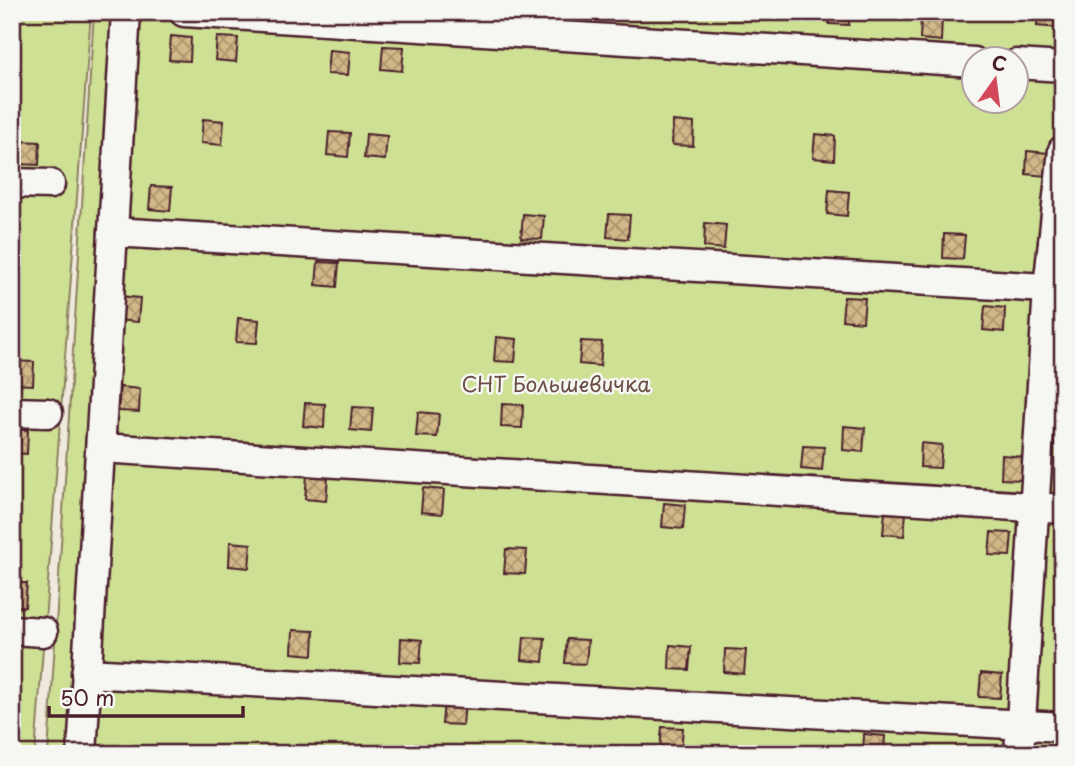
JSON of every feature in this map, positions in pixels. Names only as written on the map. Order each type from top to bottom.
[{"type":"street","points":[[82,754],[126,12]]},
{"type":"street","points":[[184,12],[960,61]]},
{"type":"street","points":[[1030,65],[1063,67]]},
{"type":"street","points":[[1019,754],[1034,508],[1056,289],[1063,150]]},
{"type":"street","points":[[12,183],[50,184]]},
{"type":"street","points":[[113,232],[1056,289]]},
{"type":"street","points":[[12,412],[48,413]]},
{"type":"street","points":[[101,448],[1063,509]]},
{"type":"street","points":[[12,630],[43,632]]},
{"type":"street","points":[[86,673],[1063,727]]},
{"type":"green space","points":[[12,12],[91,12],[35,754],[12,754]]},
{"type":"green space","name":"СНТ Большевичка","points":[[94,12],[1063,12],[1063,754],[48,754]]},
{"type":"building","points":[[603,12],[624,12],[624,19],[603,18]]},
{"type":"building","points":[[829,12],[850,12],[849,25],[829,24]]},
{"type":"building","points":[[1038,12],[1059,12],[1058,28],[1037,26]]},
{"type":"building","points":[[921,16],[942,17],[941,41],[920,39]]},
{"type":"building","points":[[171,36],[191,38],[190,61],[169,60]]},
{"type":"building","points":[[217,37],[238,38],[236,62],[215,60]]},
{"type":"building","points":[[383,46],[404,47],[402,71],[381,69]]},
{"type":"building","points":[[329,50],[350,52],[348,75],[327,74]]},
{"type":"building","points":[[203,119],[224,121],[222,145],[201,143]]},
{"type":"building","points":[[673,121],[694,123],[693,146],[672,145]]},
{"type":"building","points":[[329,132],[350,133],[348,157],[327,155]]},
{"type":"building","points":[[366,134],[387,136],[385,160],[364,158]]},
{"type":"building","points":[[815,134],[835,136],[834,160],[813,158]]},
{"type":"building","points":[[19,141],[40,142],[39,165],[18,164]]},
{"type":"building","points":[[1027,151],[1048,153],[1046,176],[1026,174]]},
{"type":"building","points":[[151,186],[172,187],[170,211],[149,209]]},
{"type":"building","points":[[829,190],[849,192],[847,216],[827,214]]},
{"type":"building","points":[[523,214],[544,216],[542,239],[521,238]]},
{"type":"building","points":[[609,214],[630,215],[628,239],[607,237]]},
{"type":"building","points":[[705,223],[726,225],[724,249],[704,247]]},
{"type":"building","points":[[944,234],[965,235],[963,259],[943,258]]},
{"type":"building","points":[[318,262],[339,263],[337,287],[316,285]]},
{"type":"building","points":[[119,296],[140,298],[138,322],[117,320]]},
{"type":"building","points":[[844,297],[865,298],[863,322],[842,320]]},
{"type":"building","points":[[985,306],[1005,308],[1004,332],[983,330]]},
{"type":"building","points":[[238,318],[259,320],[257,343],[236,342]]},
{"type":"building","points":[[496,337],[517,339],[515,362],[494,361]]},
{"type":"building","points":[[581,341],[602,342],[600,366],[579,364]]},
{"type":"building","points":[[14,361],[34,362],[33,385],[12,384]]},
{"type":"building","points":[[120,387],[140,389],[139,412],[118,411]]},
{"type":"building","points":[[305,403],[325,404],[324,428],[303,426]]},
{"type":"building","points":[[502,404],[523,405],[522,428],[501,427]]},
{"type":"building","points":[[352,407],[373,408],[371,432],[350,430]]},
{"type":"building","points":[[418,412],[439,414],[437,437],[416,436]]},
{"type":"building","points":[[844,426],[865,428],[863,452],[843,450]]},
{"type":"building","points":[[12,429],[28,430],[27,454],[12,453]]},
{"type":"building","points":[[921,443],[942,445],[940,468],[920,467]]},
{"type":"building","points":[[803,446],[824,447],[822,471],[801,469]]},
{"type":"building","points":[[1002,455],[1023,457],[1021,480],[1001,479]]},
{"type":"building","points":[[307,476],[328,477],[326,501],[305,499]]},
{"type":"building","points":[[423,488],[444,490],[442,514],[421,512]]},
{"type":"building","points":[[664,503],[685,505],[683,529],[662,527]]},
{"type":"building","points":[[885,511],[906,512],[904,536],[883,534]]},
{"type":"building","points":[[991,532],[1012,533],[1010,556],[989,555]]},
{"type":"building","points":[[230,542],[251,544],[249,568],[229,566]]},
{"type":"building","points":[[506,549],[527,550],[525,574],[504,573]]},
{"type":"building","points":[[12,583],[27,583],[25,607],[12,606]]},
{"type":"building","points":[[293,630],[314,631],[313,655],[292,653]]},
{"type":"building","points":[[524,637],[545,638],[543,662],[522,660]]},
{"type":"building","points":[[401,638],[422,640],[420,663],[400,662]]},
{"type":"building","points":[[567,639],[588,640],[586,664],[565,663]]},
{"type":"building","points":[[670,645],[691,647],[689,670],[669,669]]},
{"type":"building","points":[[725,649],[746,650],[744,674],[724,672]]},
{"type":"building","points":[[12,656],[17,656],[15,680],[12,680]]},
{"type":"building","points":[[981,673],[1002,675],[1000,698],[979,697]]},
{"type":"building","points":[[444,700],[465,702],[463,725],[442,724]]},
{"type":"building","points":[[662,727],[683,728],[681,752],[660,750]]},
{"type":"building","points":[[864,734],[885,736],[884,754],[863,754]]},
{"type":"building","points":[[116,746],[137,748],[137,754],[116,754]]}]
